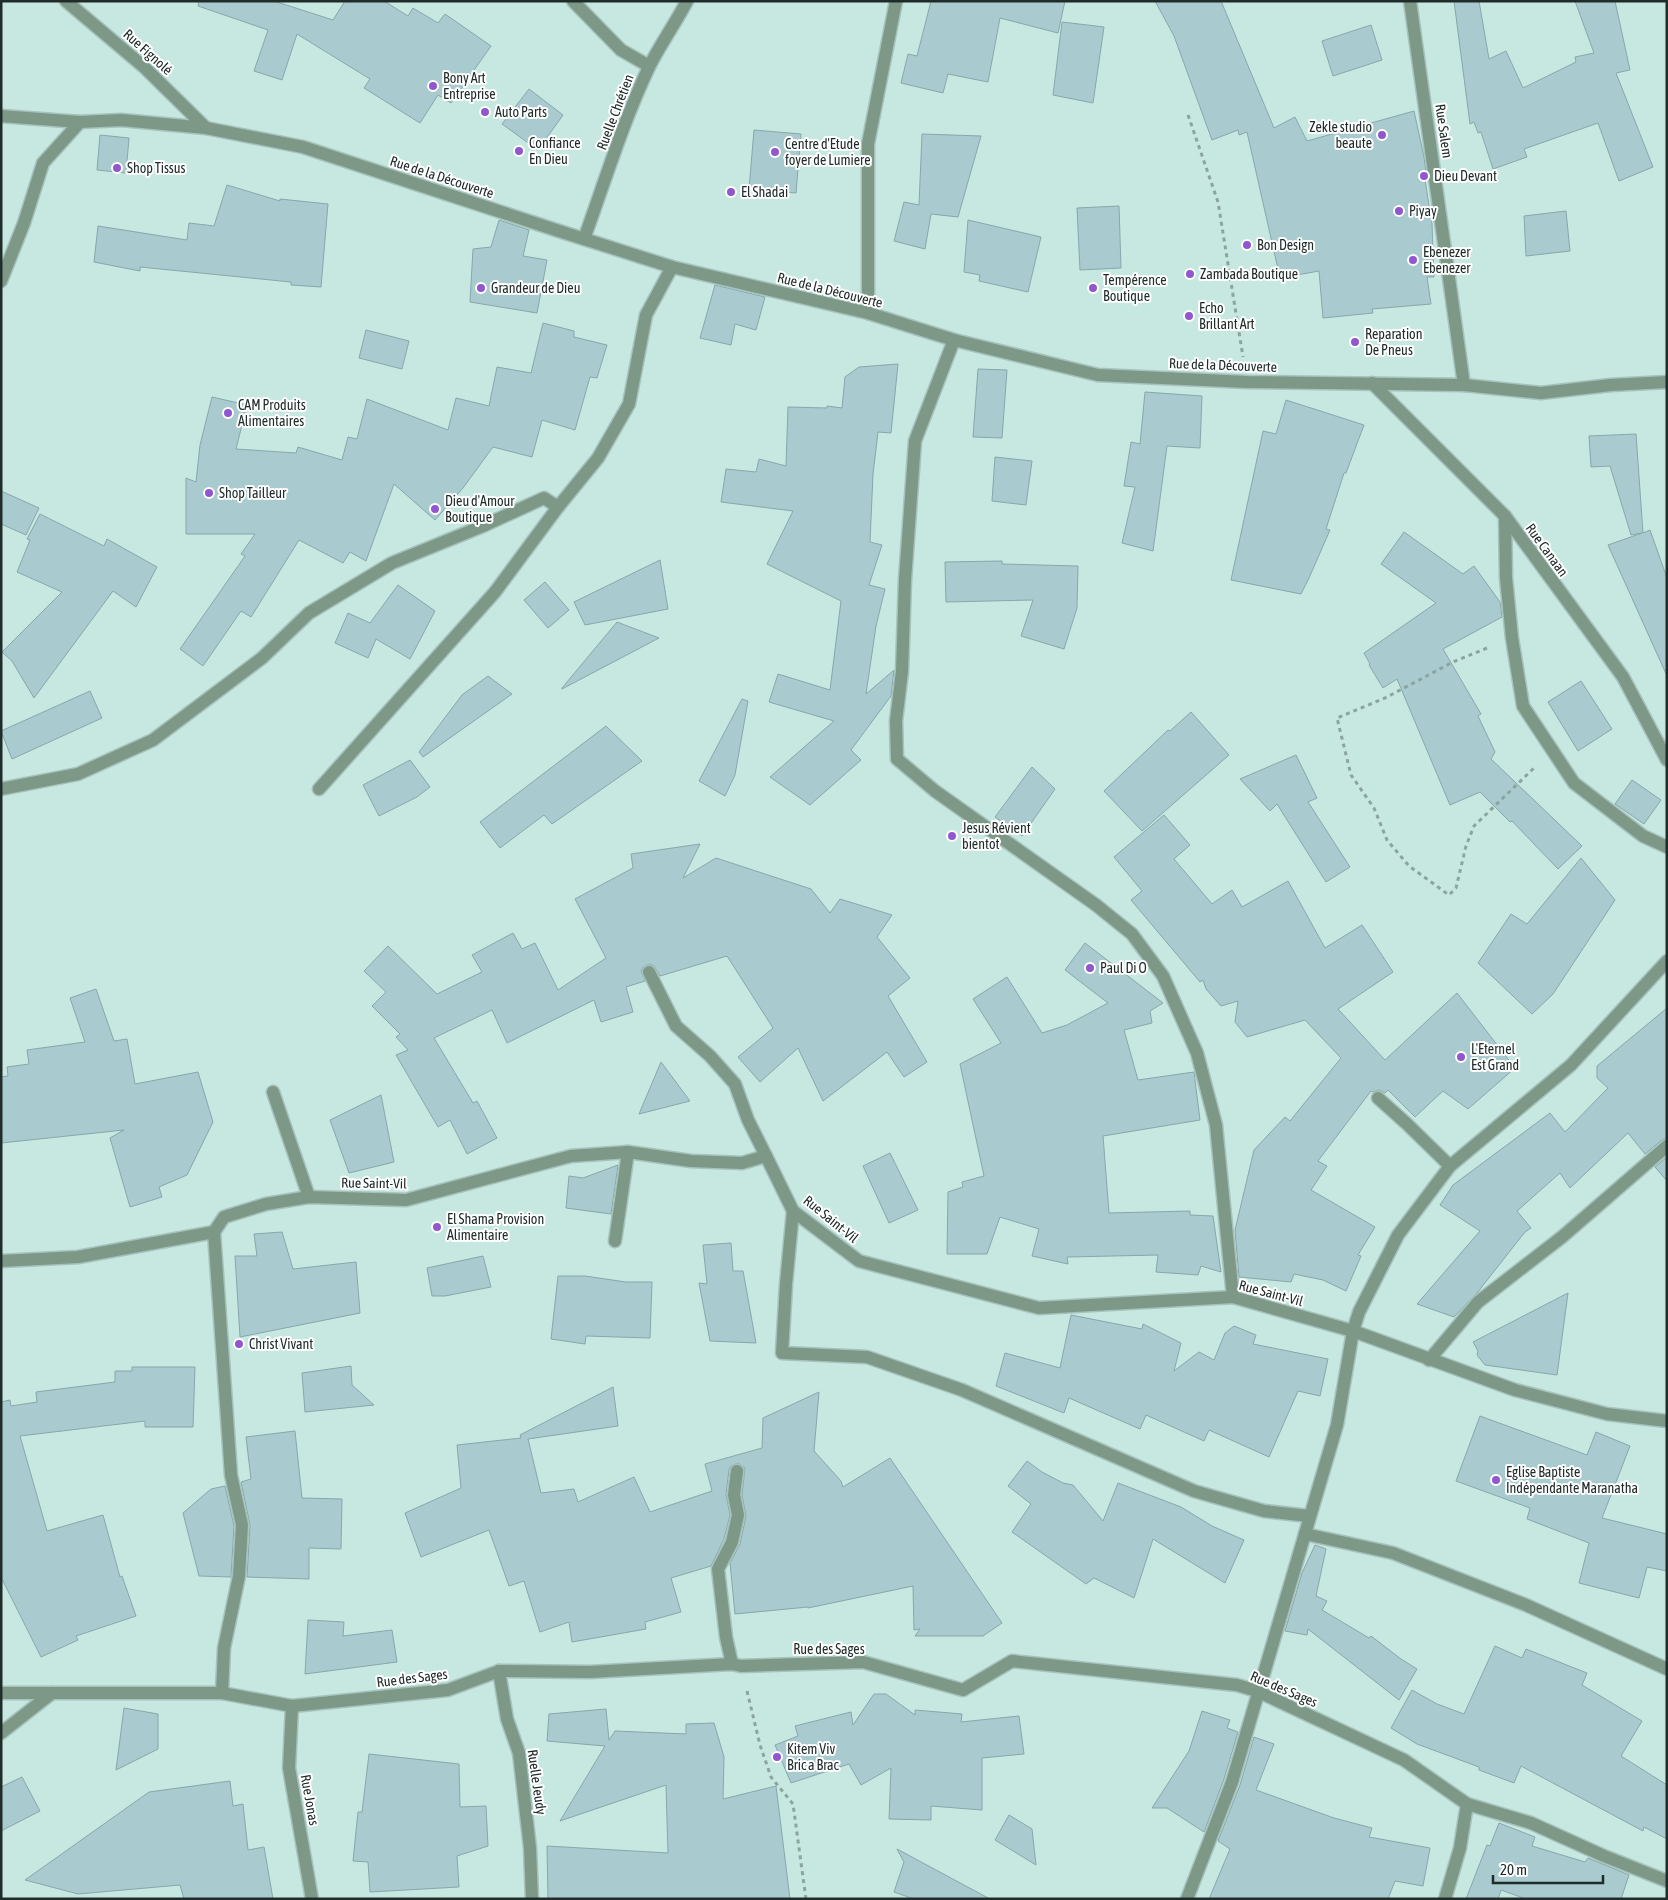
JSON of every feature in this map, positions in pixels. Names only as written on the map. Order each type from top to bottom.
[{"type":"street","name":"Rue Fignolé","points":[[66,1],[144,67],[206,128]]},
{"type":"street","points":[[573,1],[622,50],[649,66]]},
{"type":"street","name":"Ruelle Chrétien","points":[[584,239],[649,66],[687,1]]},
{"type":"street","points":[[868,314],[868,144],[896,1]]},
{"type":"street","name":"Rue Salem","points":[[1410,1],[1464,384]]},
{"type":"street","name":"Rue de la Découverte","points":[[1,116],[80,122],[121,120],[206,128],[303,147],[672,267],[868,314],[954,340],[1098,374],[1247,382],[1464,384],[1541,393],[1611,385],[1667,382]]},
{"type":"street","points":[[1,281],[24,223],[44,163],[80,122]]},
{"type":"street","points":[[318,789],[495,592],[558,507],[598,458],[629,404],[646,315],[672,267]]},
{"type":"street","points":[[954,340],[916,441],[905,580],[902,671],[896,722],[897,758],[936,791],[1132,934],[1163,976],[1197,1053],[1216,1125],[1233,1297]]},
{"type":"street","name":"Rue Canaan","points":[[1372,383],[1505,516],[1622,677],[1667,760]]},
{"type":"street","points":[[1,788],[78,774],[153,740],[262,658],[309,614],[392,563],[483,526],[544,498],[558,507]]},
{"type":"street","points":[[1505,516],[1506,578],[1512,638],[1523,706],[1574,783],[1643,836],[1667,847]]},
{"type":"street","points":[[1187,1899],[1232,1782],[1337,1425],[1353,1332],[1359,1312],[1398,1235],[1450,1166],[1571,1065],[1667,962]]},
{"type":"street","points":[[649,972],[676,1026],[710,1056],[735,1084],[748,1120],[766,1156]]},
{"type":"street","points":[[273,1092],[309,1196]]},
{"type":"street","points":[[1378,1098],[1450,1166]]},
{"type":"street","points":[[1429,1360],[1478,1302],[1562,1237],[1667,1146]]},
{"type":"street","points":[[615,1240],[628,1152]]},
{"type":"street","name":"Rue Saint-Vil","points":[[214,1232],[224,1217],[266,1204],[309,1196],[406,1200],[570,1156],[628,1152],[691,1161],[742,1163],[766,1156],[793,1211],[860,1261],[1040,1308],[1233,1297],[1353,1332],[1524,1393],[1606,1414],[1667,1421]]},
{"type":"street","points":[[793,1211],[782,1353],[866,1357],[962,1390],[1194,1491],[1264,1511],[1310,1516]]},
{"type":"street","points":[[1,1261],[78,1257],[214,1232],[232,1475],[242,1525],[239,1576],[224,1648],[222,1693]]},
{"type":"street","points":[[736,1665],[726,1637],[718,1569],[732,1542],[738,1515],[734,1495],[737,1471]]},
{"type":"street","points":[[1305,1534],[1393,1553],[1526,1605],[1667,1668]]},
{"type":"street","name":"Rue des Sages","points":[[1,1693],[222,1693],[292,1706],[448,1690],[500,1671],[590,1672],[736,1665],[862,1662],[963,1690],[1012,1661],[1237,1685],[1257,1692],[1404,1760],[1467,1804],[1531,1823],[1604,1856],[1667,1881]]},
{"type":"street","name":"Ruelle Jeudy","points":[[500,1671],[506,1719],[519,1753],[530,1848],[532,1899]]},
{"type":"street","points":[[1,1733],[52,1693]]},
{"type":"street","name":"Rue Jonas","points":[[292,1706],[289,1768],[312,1899]]},
{"type":"street","points":[[1445,1899],[1460,1848],[1467,1804]]},
{"type":"path","points":[[1188,115],[1218,202],[1247,382]]},
{"type":"path","points":[[1512,638],[1453,662],[1385,698],[1337,718],[1351,774],[1374,808],[1387,840],[1409,866],[1450,895],[1456,888],[1466,846],[1474,826],[1553,751]]},
{"type":"path","points":[[736,1665],[771,1777],[793,1804],[806,1899]]},
{"type":"building","points":[[199,1],[274,1],[333,20],[345,1],[384,1],[408,16],[413,8],[438,23],[445,14],[491,46],[451,103],[438,95],[420,123],[364,88],[370,79],[297,34],[282,80],[254,71],[268,30],[198,6]]},
{"type":"building","points":[[931,1],[1065,1],[1058,33],[1000,18],[988,82],[948,74],[943,93],[901,83],[908,54],[917,56]]},
{"type":"building","points":[[1155,1],[1221,1],[1274,128],[1295,117],[1307,141],[1414,111],[1424,157],[1427,180],[1425,180],[1432,224],[1434,277],[1427,277],[1431,304],[1372,309],[1373,313],[1323,318],[1319,271],[1280,278],[1247,132],[1239,135],[1238,130],[1212,140],[1174,36]]},
{"type":"building","points":[[1454,1],[1479,1],[1489,59],[1506,51],[1523,88],[1576,62],[1575,57],[1594,53],[1575,1],[1615,1],[1630,70],[1616,73],[1653,167],[1619,181],[1598,123],[1524,149],[1527,157],[1493,169],[1481,132],[1478,133],[1474,122],[1470,124]]},
{"type":"building","points":[[1062,22],[1104,27],[1093,103],[1053,95]]},
{"type":"building","points":[[1371,25],[1382,60],[1333,76],[1322,41]]},
{"type":"building","points":[[529,89],[563,115],[538,150],[502,124]]},
{"type":"building","points":[[754,130],[801,134],[796,193],[749,189]]},
{"type":"building","points":[[922,134],[981,136],[958,217],[931,214],[925,249],[894,241],[904,202],[919,205]]},
{"type":"building","points":[[100,135],[129,138],[126,173],[97,170]]},
{"type":"building","points":[[227,185],[280,201],[280,199],[328,204],[321,287],[291,285],[291,282],[140,267],[140,271],[94,262],[98,226],[187,240],[189,223],[214,226]]},
{"type":"building","points":[[1119,206],[1121,268],[1080,270],[1077,208]]},
{"type":"building","points":[[1566,211],[1570,251],[1526,256],[1524,216]]},
{"type":"building","points":[[499,220],[529,230],[523,256],[547,260],[537,313],[470,302],[473,249],[491,247]]},
{"type":"building","points":[[968,220],[1041,237],[1028,292],[979,281],[980,275],[964,272]]},
{"type":"building","points":[[715,285],[765,297],[756,330],[735,324],[731,345],[700,338]]},
{"type":"building","points":[[543,323],[574,331],[574,337],[607,345],[597,378],[590,377],[575,430],[542,420],[532,457],[493,447],[463,488],[435,520],[394,484],[366,561],[350,552],[343,563],[299,540],[251,617],[241,611],[203,666],[180,649],[245,556],[241,554],[255,534],[186,534],[186,478],[196,482],[200,445],[212,397],[247,405],[236,449],[296,453],[298,447],[342,460],[348,437],[357,439],[367,399],[448,430],[456,398],[489,406],[497,367],[531,373]]},
{"type":"building","points":[[366,330],[409,341],[402,369],[359,358]]},
{"type":"building","points":[[898,364],[891,433],[878,432],[873,474],[870,542],[882,545],[869,585],[885,589],[876,626],[866,694],[894,670],[891,696],[851,750],[861,760],[810,805],[770,777],[834,721],[769,702],[778,674],[830,690],[841,601],[767,564],[793,511],[721,502],[726,469],[756,472],[759,459],[786,466],[788,407],[827,408],[827,406],[842,408],[845,377],[859,367]]},
{"type":"building","points":[[978,369],[1007,370],[1002,438],[973,437]]},
{"type":"building","points":[[1145,392],[1202,396],[1200,448],[1167,446],[1153,551],[1122,543],[1135,487],[1124,486],[1131,442],[1140,444]]},
{"type":"building","points":[[1286,400],[1364,425],[1346,473],[1344,473],[1326,529],[1330,530],[1301,594],[1231,580],[1263,431],[1276,434]]},
{"type":"building","points":[[1636,434],[1643,533],[1650,530],[1667,578],[1667,676],[1608,545],[1642,533],[1631,535],[1610,466],[1591,467],[1589,436]]},
{"type":"building","points":[[995,457],[1032,461],[1026,505],[992,501]]},
{"type":"building","points":[[1,491],[39,508],[26,535],[1,524]]},
{"type":"building","points":[[40,514],[104,546],[107,539],[157,567],[136,607],[113,591],[34,698],[12,661],[2,652],[62,592],[17,572],[30,540],[27,539]]},
{"type":"building","points":[[1404,532],[1463,574],[1474,566],[1500,602],[1502,617],[1443,649],[1481,714],[1478,716],[1495,752],[1491,759],[1582,846],[1558,869],[1512,821],[1510,822],[1480,792],[1450,805],[1397,679],[1383,688],[1369,665],[1364,653],[1436,603],[1381,564]]},
{"type":"building","points":[[660,560],[668,609],[585,625],[574,602]]},
{"type":"building","points":[[1002,561],[1002,564],[1078,566],[1077,608],[1064,649],[1021,636],[1033,600],[946,602],[945,562]]},
{"type":"building","points":[[545,582],[569,610],[548,628],[524,600]]},
{"type":"building","points":[[398,585],[435,611],[410,659],[376,639],[368,658],[335,643],[348,613],[370,623]]},
{"type":"building","points":[[617,622],[659,638],[562,689],[562,688]]},
{"type":"building","points":[[488,676],[512,694],[423,757],[419,752],[462,695]]},
{"type":"building","points":[[1581,681],[1612,729],[1578,751],[1548,702]]},
{"type":"building","points":[[90,691],[102,718],[12,759],[1,731]]},
{"type":"building","points":[[742,699],[748,701],[735,775],[725,796],[699,781]]},
{"type":"building","points":[[1191,712],[1229,755],[1142,831],[1104,791],[1168,730],[1170,731]]},
{"type":"building","points":[[606,726],[642,761],[552,824],[544,815],[500,848],[480,822]]},
{"type":"building","points":[[1296,755],[1317,798],[1308,802],[1350,867],[1326,882],[1277,804],[1270,811],[1240,779]]},
{"type":"building","points":[[410,760],[430,787],[417,797],[379,816],[363,785]]},
{"type":"building","points":[[1032,767],[1055,789],[1022,836],[995,817]]},
{"type":"building","points":[[1632,780],[1661,800],[1644,824],[1615,804]]},
{"type":"building","points":[[1164,815],[1190,845],[1174,859],[1212,904],[1232,890],[1242,907],[1288,881],[1325,948],[1362,925],[1393,972],[1338,1009],[1385,1060],[1457,993],[1515,1068],[1468,1109],[1443,1091],[1415,1117],[1388,1090],[1385,1093],[1379,1090],[1371,1091],[1318,1161],[1327,1166],[1311,1190],[1375,1227],[1358,1255],[1361,1256],[1346,1291],[1323,1280],[1294,1274],[1291,1282],[1239,1277],[1235,1230],[1254,1150],[1285,1117],[1290,1121],[1341,1058],[1305,1020],[1247,1037],[1235,1022],[1238,1001],[1221,1006],[1206,989],[1203,980],[1200,982],[1131,900],[1142,891],[1114,857]]},
{"type":"building","points":[[700,844],[683,878],[716,858],[811,889],[830,913],[840,899],[892,915],[877,937],[910,978],[888,996],[927,1062],[904,1077],[887,1052],[823,1101],[798,1048],[760,1082],[738,1057],[773,1028],[727,956],[660,976],[654,966],[649,964],[643,967],[641,971],[645,981],[626,987],[633,1012],[601,1022],[594,1000],[507,1043],[492,1010],[434,1038],[473,1103],[477,1101],[497,1138],[467,1154],[450,1120],[438,1127],[396,1055],[408,1050],[396,1037],[400,1034],[372,1006],[386,992],[364,971],[388,946],[437,994],[482,972],[472,955],[513,933],[522,949],[535,943],[558,990],[606,958],[575,899],[633,868],[631,854]]},
{"type":"building","points":[[1581,858],[1615,900],[1553,994],[1532,1014],[1478,963],[1511,914],[1527,924]]},
{"type":"building","points":[[1085,943],[1163,1003],[1150,1011],[1152,1023],[1124,1030],[1138,1080],[1194,1072],[1200,1120],[1103,1136],[1109,1213],[1190,1211],[1190,1215],[1213,1216],[1221,1272],[1201,1266],[1198,1275],[1156,1272],[1158,1255],[1067,1257],[1068,1264],[1032,1256],[1039,1229],[1000,1217],[987,1254],[947,1254],[948,1192],[963,1187],[962,1182],[984,1176],[960,1064],[1001,1043],[973,999],[1007,977],[1042,1033],[1067,1025],[1108,1003],[1065,970]]},
{"type":"building","points":[[96,989],[114,1041],[127,1039],[135,1084],[198,1072],[213,1122],[187,1175],[159,1187],[162,1197],[130,1207],[110,1138],[124,1130],[1,1143],[1,1077],[8,1076],[7,1067],[29,1064],[27,1050],[85,1042],[70,998]]},
{"type":"building","points":[[1667,1008],[1667,1138],[1645,1154],[1628,1133],[1570,1188],[1560,1173],[1517,1211],[1531,1228],[1525,1232],[1477,1293],[1454,1317],[1417,1304],[1480,1231],[1440,1205],[1453,1185],[1550,1113],[1565,1132],[1608,1088],[1597,1078],[1597,1066]]},
{"type":"building","points":[[661,1062],[690,1101],[639,1114]]},
{"type":"building","points":[[381,1095],[394,1162],[349,1173],[330,1120]]},
{"type":"building","points":[[890,1153],[918,1210],[889,1223],[863,1166]]},
{"type":"building","points":[[1667,1157],[1667,1181],[1655,1167]]},
{"type":"building","points":[[618,1165],[611,1214],[566,1208],[569,1176],[583,1178]]},
{"type":"building","points":[[282,1232],[293,1269],[356,1262],[360,1313],[240,1337],[235,1256],[257,1256],[254,1234]]},
{"type":"building","points":[[731,1243],[733,1271],[743,1271],[756,1343],[710,1341],[699,1283],[707,1284],[703,1245]]},
{"type":"building","points":[[483,1256],[491,1287],[445,1296],[432,1296],[427,1268]]},
{"type":"building","points":[[558,1276],[585,1276],[626,1282],[652,1282],[650,1338],[586,1336],[585,1344],[551,1339]]},
{"type":"building","points":[[1568,1293],[1557,1375],[1485,1365],[1477,1355],[1478,1351],[1473,1342]]},
{"type":"building","points":[[1071,1315],[1142,1329],[1143,1324],[1181,1343],[1174,1371],[1199,1352],[1214,1360],[1225,1333],[1234,1326],[1256,1335],[1253,1344],[1328,1359],[1320,1396],[1298,1391],[1269,1457],[1209,1430],[1204,1441],[1146,1415],[1140,1429],[1069,1398],[1064,1413],[996,1386],[1005,1353],[1060,1368]]},
{"type":"building","points":[[351,1366],[352,1385],[374,1405],[305,1412],[302,1373]]},
{"type":"building","points":[[132,1367],[195,1367],[193,1427],[145,1427],[145,1421],[20,1436],[47,1531],[103,1515],[120,1577],[122,1576],[136,1616],[76,1636],[78,1640],[41,1657],[1,1577],[1,1402],[10,1400],[11,1406],[37,1402],[36,1392],[115,1382],[115,1371],[132,1371]]},
{"type":"building","points":[[613,1387],[618,1426],[528,1439],[541,1493],[574,1489],[578,1502],[634,1477],[650,1512],[712,1491],[705,1464],[762,1448],[763,1418],[819,1392],[814,1451],[841,1481],[843,1487],[890,1458],[1002,1623],[983,1636],[915,1636],[920,1629],[914,1630],[913,1586],[808,1608],[735,1614],[730,1563],[740,1544],[746,1516],[742,1495],[745,1468],[738,1463],[731,1466],[729,1470],[726,1494],[730,1515],[724,1539],[711,1566],[671,1578],[681,1612],[645,1622],[646,1629],[572,1642],[569,1622],[540,1632],[524,1581],[509,1586],[489,1530],[421,1557],[405,1513],[461,1488],[457,1445],[521,1438],[520,1435]]},
{"type":"building","points":[[1480,1416],[1587,1455],[1596,1432],[1630,1446],[1602,1518],[1667,1534],[1667,1571],[1647,1567],[1639,1598],[1579,1583],[1589,1543],[1527,1519],[1530,1508],[1456,1481]]},
{"type":"building","points":[[295,1431],[302,1498],[342,1499],[341,1549],[309,1548],[309,1579],[247,1577],[250,1525],[241,1482],[251,1479],[246,1437]]},
{"type":"building","points":[[1027,1461],[1042,1472],[1063,1483],[1073,1485],[1103,1521],[1118,1483],[1181,1507],[1212,1526],[1244,1540],[1225,1583],[1153,1539],[1134,1598],[1094,1578],[1086,1584],[1012,1532],[1031,1504],[1008,1486]]},
{"type":"building","points":[[225,1486],[234,1526],[231,1577],[199,1576],[183,1513],[211,1489]]},
{"type":"building","points":[[1315,1545],[1326,1549],[1316,1596],[1327,1601],[1322,1610],[1369,1638],[1371,1636],[1417,1669],[1399,1700],[1308,1629],[1307,1635],[1285,1631],[1302,1573]]},
{"type":"building","points":[[308,1620],[344,1622],[343,1636],[392,1630],[397,1662],[305,1674]]},
{"type":"building","points":[[1495,1646],[1522,1658],[1526,1649],[1587,1673],[1582,1685],[1642,1721],[1621,1756],[1667,1785],[1667,1839],[1644,1827],[1643,1831],[1521,1766],[1514,1783],[1479,1770],[1479,1767],[1417,1744],[1391,1728],[1412,1690],[1437,1704],[1464,1714]]},
{"type":"building","points":[[874,1694],[886,1694],[915,1715],[915,1710],[962,1714],[961,1722],[1019,1716],[1024,1754],[982,1758],[982,1810],[931,1806],[931,1820],[889,1819],[891,1768],[861,1785],[849,1764],[791,1783],[775,1745],[798,1736],[795,1726],[851,1712],[853,1725]]},
{"type":"building","points":[[124,1708],[158,1714],[158,1749],[116,1770]]},
{"type":"building","points":[[606,1709],[609,1740],[615,1731],[686,1734],[686,1724],[714,1723],[724,1757],[723,1799],[776,1786],[790,1899],[548,1899],[547,1846],[668,1853],[666,1785],[560,1821],[605,1746],[547,1741],[549,1714]]},
{"type":"building","points":[[1202,1711],[1230,1720],[1227,1728],[1238,1732],[1224,1779],[1204,1832],[1167,1808],[1152,1808],[1189,1751]]},
{"type":"building","points":[[1254,1737],[1274,1744],[1256,1790],[1334,1818],[1372,1828],[1369,1837],[1430,1848],[1423,1886],[1395,1881],[1388,1899],[1209,1899],[1230,1849],[1218,1841],[1240,1785]]},
{"type":"building","points":[[369,1754],[459,1764],[460,1807],[486,1806],[488,1846],[457,1856],[459,1887],[370,1892],[368,1862],[353,1861],[358,1812],[362,1812]]},
{"type":"building","points":[[22,1777],[40,1811],[1,1831],[1,1787]]},
{"type":"building","points":[[230,1781],[233,1806],[243,1804],[248,1850],[264,1847],[273,1899],[184,1899],[180,1885],[78,1894],[25,1880],[149,1792]]},
{"type":"building","points":[[1009,1815],[1032,1829],[1036,1865],[995,1840]]},
{"type":"building","points":[[1499,1823],[1535,1837],[1532,1846],[1585,1862],[1588,1858],[1629,1875],[1621,1899],[1526,1899],[1501,1890],[1498,1899],[1466,1899],[1487,1845],[1490,1846]]},
{"type":"building","points":[[897,1849],[990,1899],[914,1899],[894,1892],[904,1862]]},
{"type":"place","name":"Bony Art Entreprise","points":[[433,86]]},
{"type":"place","name":"Auto Parts","points":[[485,112]]},
{"type":"place","name":"Zekle studio beaute","points":[[1382,135]]},
{"type":"place","name":"Confiance En Dieu","points":[[519,151]]},
{"type":"place","name":"Centre d'Etude foyer de Lumiere","points":[[775,152]]},
{"type":"place","name":"Shop Tissus","points":[[117,168]]},
{"type":"place","name":"Dieu Devant","points":[[1424,176]]},
{"type":"place","name":"El Shadai","points":[[731,192]]},
{"type":"place","name":"Piyay","points":[[1399,211]]},
{"type":"place","name":"Bon Design","points":[[1247,245]]},
{"type":"place","name":"Ebenezer Ebenezer","points":[[1413,260]]},
{"type":"place","name":"Zambada Boutique","points":[[1190,274]]},
{"type":"place","name":"Grandeur de Dieu","points":[[481,288]]},
{"type":"place","name":"Tempérence Boutique","points":[[1093,288]]},
{"type":"place","name":"Echo Brillant Art","points":[[1189,316]]},
{"type":"place","name":"Reparation De Pneus","points":[[1355,342]]},
{"type":"place","name":"CAM Produits Alimentaires","points":[[228,413]]},
{"type":"place","name":"Shop Tailleur","points":[[209,493]]},
{"type":"place","name":"Dieu d'Amour Boutique","points":[[435,509]]},
{"type":"place","name":"Jesus Révient bientot","points":[[952,836]]},
{"type":"place","name":"Paul Di O","points":[[1090,968]]},
{"type":"place","name":"L'Eternel Est Grand","points":[[1461,1057]]},
{"type":"place","name":"El Shama Provision Alimentaire","points":[[437,1227]]},
{"type":"place","name":"Christ Vivant","points":[[239,1344]]},
{"type":"place","name":"Eglise Baptiste Indépendante Maranatha","points":[[1496,1480]]},
{"type":"place","name":"Kitem Viv Bric a Brac","points":[[777,1757]]}]
